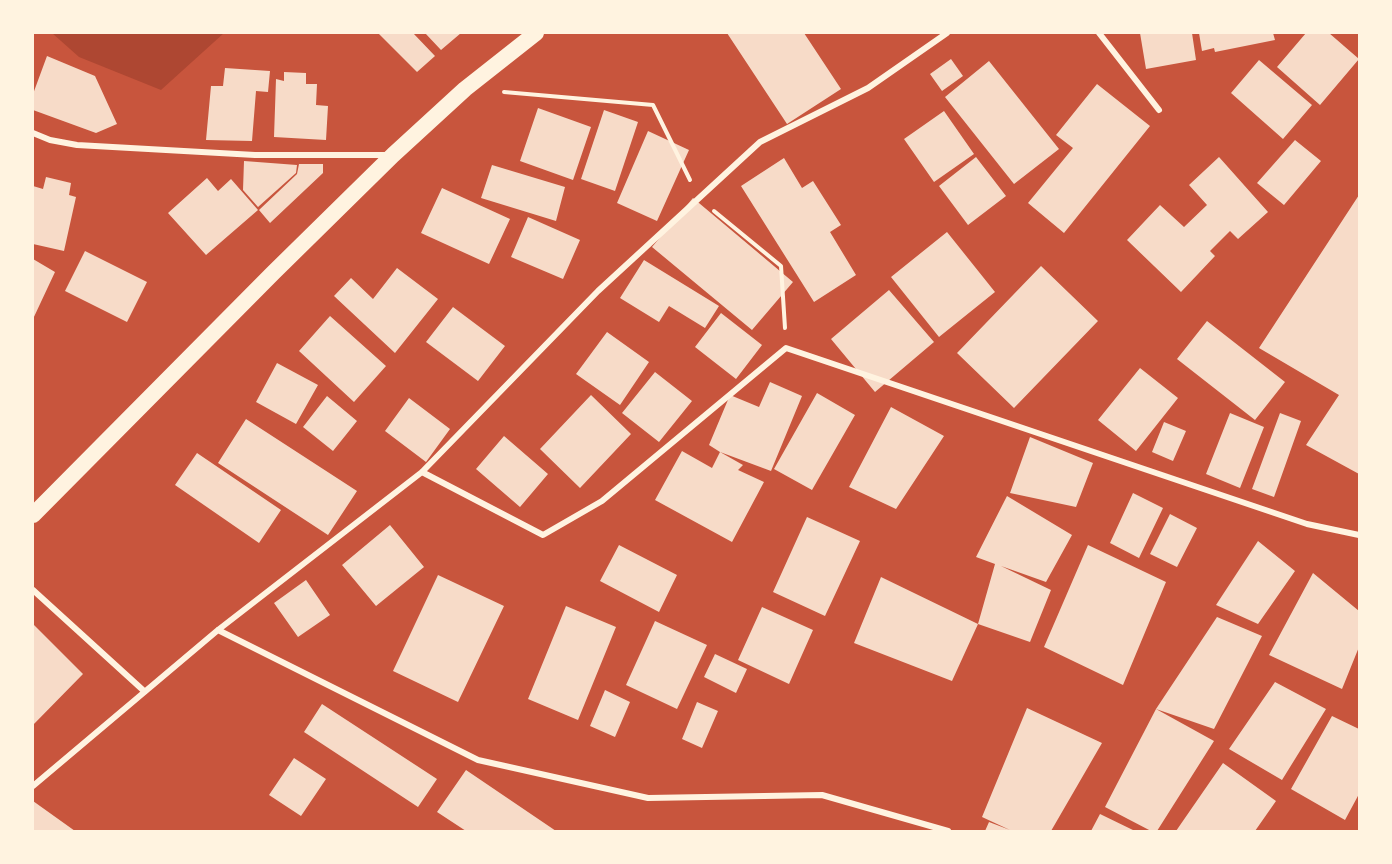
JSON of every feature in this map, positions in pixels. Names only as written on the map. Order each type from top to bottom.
[{"type":"highway","points":[[33,515],[393,155],[465,89],[536,33]]},
{"type":"street","points":[[33,786],[218,630],[422,472],[598,291],[760,142],[868,88],[947,33]]},
{"type":"street","points":[[1099,33],[1159,110]]},
{"type":"street","points":[[33,133],[50,140],[77,145],[255,155],[393,155]]},
{"type":"street","points":[[422,472],[543,535],[602,501],[786,348],[1307,524],[1359,535]]},
{"type":"street","points":[[33,590],[144,691]]},
{"type":"street","points":[[218,630],[478,760],[648,798],[822,795],[948,831]]},
{"type":"path","points":[[465,89],[653,105],[699,198],[781,266],[786,348]]},
{"type":"shaded area","points":[[52,33],[224,33],[161,90],[79,57]]},
{"type":"building","points":[[378,33],[413,33],[435,56],[417,72]]},
{"type":"building","points":[[425,33],[461,33],[441,50]]},
{"type":"building","points":[[727,33],[804,33],[841,89],[787,124]]},
{"type":"building","points":[[1140,33],[1192,33],[1196,60],[1146,69]]},
{"type":"building","points":[[1199,33],[1273,33],[1275,40],[1215,52],[1214,48],[1202,51]]},
{"type":"building","points":[[1306,33],[1329,33],[1359,59],[1320,105],[1277,67]]},
{"type":"building","points":[[47,56],[95,76],[117,124],[96,133],[33,110],[33,94]]},
{"type":"building","points":[[951,59],[963,76],[942,91],[930,74]]},
{"type":"building","points":[[1259,60],[1312,105],[1283,139],[1231,93]]},
{"type":"building","points":[[989,61],[1059,149],[1014,184],[945,97]]},
{"type":"building","points":[[225,68],[270,71],[268,92],[256,91],[252,141],[206,140],[211,86],[223,86]]},
{"type":"building","points":[[284,72],[306,73],[306,84],[317,84],[316,105],[328,106],[326,140],[274,137],[276,79],[284,81]]},
{"type":"building","points":[[1097,84],[1150,126],[1064,233],[1028,203],[1073,148],[1056,135]]},
{"type":"building","points":[[538,108],[591,127],[573,180],[520,161]]},
{"type":"building","points":[[604,110],[638,122],[615,191],[581,179]]},
{"type":"building","points":[[944,111],[974,154],[934,182],[904,139]]},
{"type":"building","points":[[648,131],[689,150],[657,221],[617,203]]},
{"type":"building","points":[[1295,140],[1321,161],[1284,205],[1257,183]]},
{"type":"building","points":[[976,157],[1006,196],[968,225],[939,186]]},
{"type":"building","points":[[1219,157],[1268,212],[1238,239],[1230,231],[1210,251],[1215,256],[1181,292],[1127,240],[1160,205],[1184,227],[1207,205],[1189,185]]},
{"type":"building","points":[[784,158],[802,188],[813,181],[841,225],[830,232],[856,275],[814,302],[741,186]]},
{"type":"building","points":[[244,161],[297,165],[296,173],[258,207],[243,190]]},
{"type":"building","points":[[299,164],[323,164],[323,173],[270,223],[259,210],[297,174]]},
{"type":"building","points":[[492,165],[565,187],[556,221],[481,198]]},
{"type":"building","points":[[46,177],[71,183],[69,195],[76,197],[64,251],[33,244],[33,186],[43,189]]},
{"type":"building","points":[[207,178],[218,191],[231,179],[258,210],[206,255],[168,213]]},
{"type":"building","points":[[442,188],[510,219],[489,264],[421,233]]},
{"type":"building","points":[[1359,195],[1359,474],[1306,445],[1339,395],[1259,348]]},
{"type":"building","points":[[693,198],[793,282],[752,330],[652,247]]},
{"type":"building","points":[[528,217],[580,240],[563,279],[511,257]]},
{"type":"building","points":[[947,232],[995,292],[939,337],[891,277]]},
{"type":"building","points":[[85,251],[147,282],[127,322],[65,291]]},
{"type":"building","points":[[33,259],[55,272],[33,319]]},
{"type":"building","points":[[644,260],[719,306],[705,328],[669,306],[659,322],[620,298]]},
{"type":"building","points":[[1041,266],[1098,321],[1014,408],[957,353]]},
{"type":"building","points":[[397,268],[438,299],[395,353],[334,296],[351,278],[373,299]]},
{"type":"building","points":[[889,290],[934,342],[875,392],[831,339]]},
{"type":"building","points":[[453,307],[505,346],[478,381],[426,342]]},
{"type":"building","points":[[721,313],[762,345],[736,379],[695,347]]},
{"type":"building","points":[[330,316],[386,366],[354,402],[299,351]]},
{"type":"building","points":[[1207,321],[1285,382],[1255,420],[1177,359]]},
{"type":"building","points":[[607,332],[649,362],[620,405],[576,374]]},
{"type":"building","points":[[277,363],[318,385],[296,424],[256,402]]},
{"type":"building","points":[[1140,368],[1178,398],[1136,451],[1098,420]]},
{"type":"building","points":[[655,372],[692,401],[659,442],[622,413]]},
{"type":"building","points":[[770,382],[802,396],[771,471],[720,452],[709,445],[730,395],[759,407]]},
{"type":"building","points":[[817,393],[855,415],[812,490],[774,469]]},
{"type":"building","points":[[591,395],[631,434],[580,488],[540,449]]},
{"type":"building","points":[[327,396],[357,421],[333,451],[303,427]]},
{"type":"building","points":[[409,398],[450,429],[426,462],[385,431]]},
{"type":"building","points":[[891,407],[944,436],[896,509],[849,487]]},
{"type":"building","points":[[1230,413],[1264,427],[1240,488],[1206,474]]},
{"type":"building","points":[[1280,413],[1301,421],[1274,497],[1252,489]]},
{"type":"building","points":[[246,419],[357,491],[328,535],[218,463]]},
{"type":"building","points":[[1164,422],[1186,431],[1173,461],[1152,452]]},
{"type":"building","points":[[504,436],[548,474],[520,507],[476,469]]},
{"type":"building","points":[[1030,437],[1093,463],[1076,507],[1010,493]]},
{"type":"building","points":[[682,451],[712,468],[720,452],[743,465],[738,470],[764,482],[732,542],[655,500]]},
{"type":"building","points":[[197,453],[281,510],[259,543],[175,485]]},
{"type":"building","points":[[1133,493],[1163,508],[1139,558],[1110,543]]},
{"type":"building","points":[[1007,496],[1072,535],[1046,582],[1001,566],[1051,590],[1030,642],[978,624],[995,564],[976,557]]},
{"type":"building","points":[[1170,514],[1197,528],[1177,567],[1150,554]]},
{"type":"building","points":[[807,517],[860,541],[825,616],[773,592]]},
{"type":"building","points":[[390,525],[424,567],[376,606],[342,565]]},
{"type":"building","points":[[1258,541],[1295,571],[1258,624],[1216,605]]},
{"type":"building","points":[[619,545],[677,575],[659,612],[600,581]]},
{"type":"building","points":[[1088,545],[1166,582],[1123,685],[1044,647]]},
{"type":"building","points":[[1313,573],[1359,611],[1359,647],[1342,689],[1269,655]]},
{"type":"building","points":[[438,575],[504,606],[458,702],[393,671]]},
{"type":"building","points":[[881,577],[978,624],[952,681],[854,643]]},
{"type":"building","points":[[306,580],[330,615],[298,637],[274,603]]},
{"type":"building","points":[[566,606],[616,627],[578,720],[528,699]]},
{"type":"building","points":[[762,607],[813,630],[789,684],[738,660]]},
{"type":"building","points":[[1217,617],[1262,636],[1214,729],[1156,709]]},
{"type":"building","points":[[655,621],[707,645],[677,709],[626,685]]},
{"type":"building","points":[[33,624],[83,674],[33,725]]},
{"type":"building","points":[[715,654],[747,669],[736,693],[704,677]]},
{"type":"building","points":[[1275,682],[1326,709],[1282,780],[1229,749]]},
{"type":"building","points":[[605,690],[630,702],[615,737],[590,726]]},
{"type":"building","points":[[697,702],[718,711],[702,748],[682,739]]},
{"type":"building","points":[[322,704],[437,779],[418,807],[304,732]]},
{"type":"building","points":[[1027,708],[1102,743],[1051,831],[985,831],[989,822],[1010,830],[982,817]]},
{"type":"building","points":[[1156,709],[1214,741],[1157,831],[1151,831],[1105,807]]},
{"type":"building","points":[[1332,716],[1359,729],[1359,794],[1345,820],[1291,789]]},
{"type":"building","points":[[294,758],[326,779],[301,816],[269,795]]},
{"type":"building","points":[[1223,763],[1276,801],[1255,831],[1176,831]]},
{"type":"building","points":[[466,770],[556,831],[466,831],[437,812]]},
{"type":"building","points":[[33,801],[75,831],[33,831]]},
{"type":"building","points":[[1100,814],[1135,831],[1091,831]]}]
